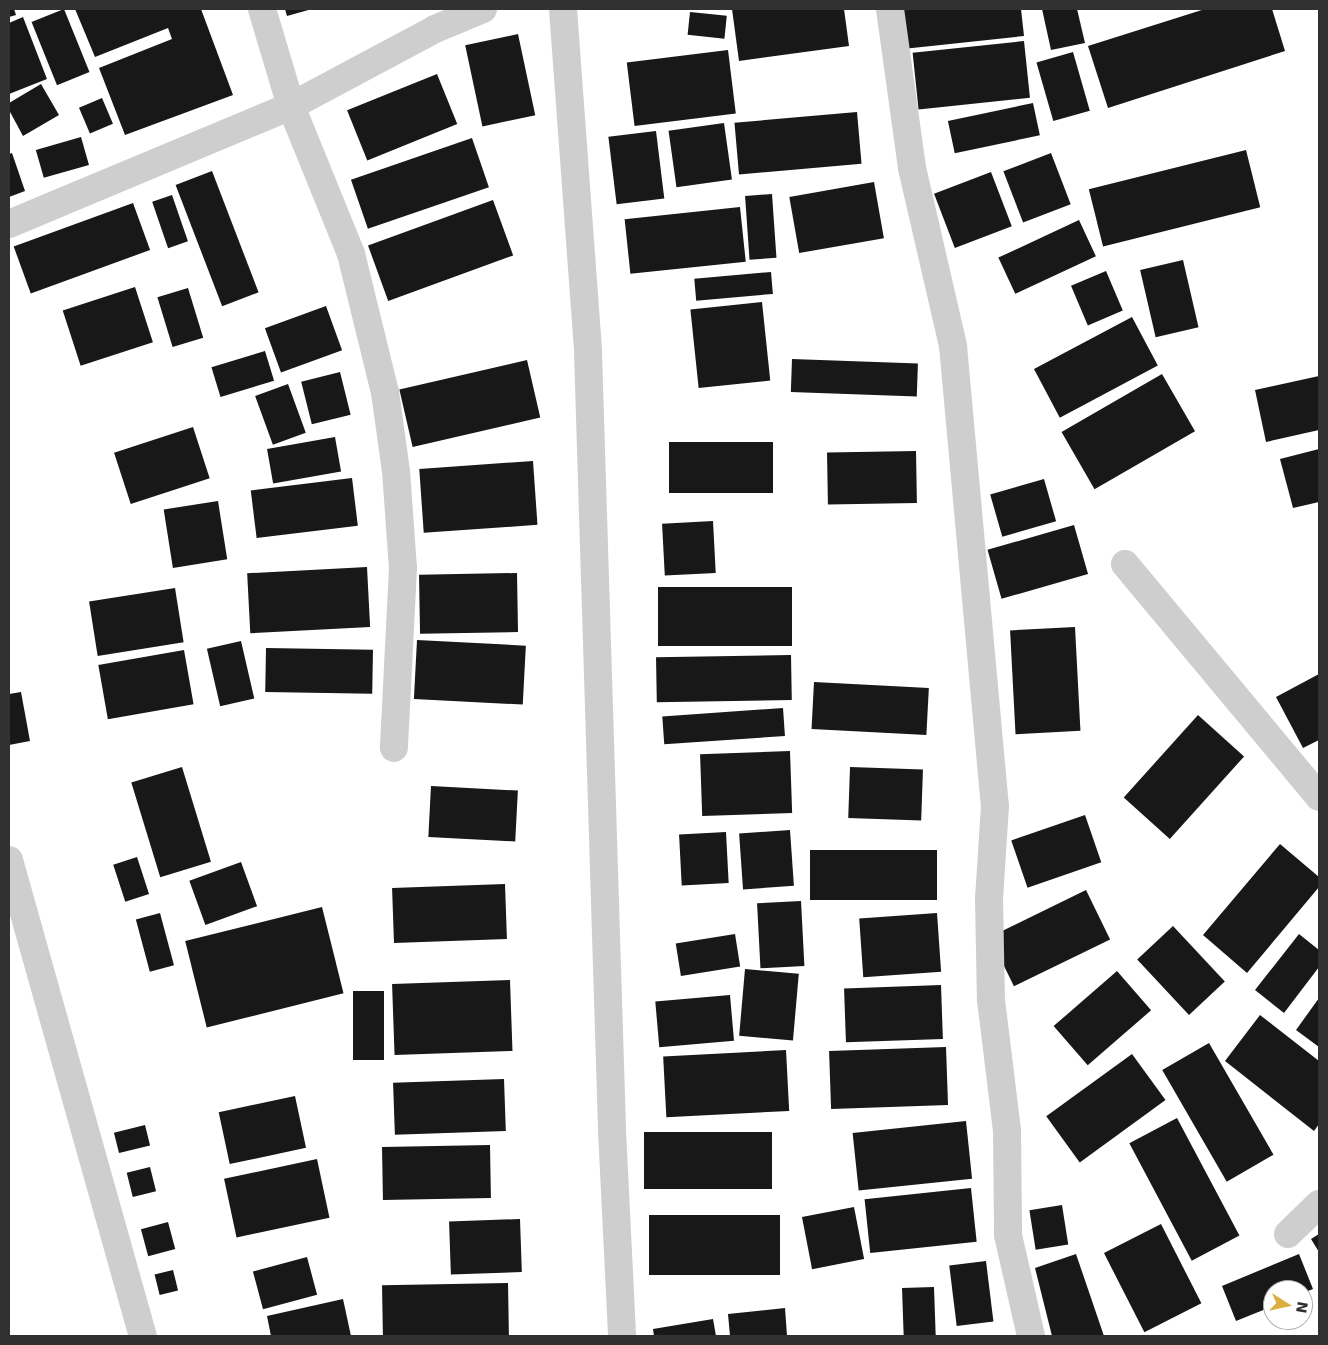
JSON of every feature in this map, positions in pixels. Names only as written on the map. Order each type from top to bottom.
[{"type":"street","points":[[262,9],[291,106],[351,254],[385,392],[396,471],[403,568],[394,748]]},
{"type":"street","points":[[9,224],[291,106],[435,29],[483,9]]},
{"type":"street","points":[[563,9],[588,352],[612,1130],[622,1336]]},
{"type":"street","points":[[890,9],[912,168],[953,346],[995,806],[989,899],[991,1000],[1007,1131],[1008,1235],[1031,1336]]},
{"type":"street","points":[[1125,564],[1319,797]]},
{"type":"street","points":[[9,860],[143,1336]]},
{"type":"street","points":[[1288,1234],[1319,1204]]},
{"type":"building","points":[[9,9],[14,9],[16,15],[9,17]]},
{"type":"building","points":[[64,9],[89,72],[57,85],[32,22]]},
{"type":"building","points":[[75,9],[201,9],[233,95],[125,135],[99,68],[172,39],[168,28],[95,57]]},
{"type":"building","points":[[285,9],[312,9],[287,16]]},
{"type":"building","points":[[732,9],[844,9],[849,46],[739,61]]},
{"type":"building","points":[[899,9],[1021,9],[1024,36],[903,49]]},
{"type":"building","points":[[1042,9],[1077,9],[1085,43],[1051,50]]},
{"type":"building","points":[[1205,9],[1272,9],[1285,51],[1108,108],[1088,46]]},
{"type":"building","points":[[690,12],[727,16],[724,39],[688,35]]},
{"type":"building","points":[[23,17],[47,79],[9,94],[9,23]]},
{"type":"building","points":[[518,34],[535,115],[482,126],[465,45]]},
{"type":"building","points":[[1024,41],[1030,98],[919,109],[913,53]]},
{"type":"building","points":[[728,50],[736,114],[635,126],[627,62]]},
{"type":"building","points":[[1073,52],[1090,111],[1053,121],[1036,62]]},
{"type":"building","points":[[437,74],[457,124],[367,160],[347,110]]},
{"type":"building","points":[[41,84],[59,115],[23,136],[9,110],[9,103]]},
{"type":"building","points":[[102,98],[113,124],[90,134],[79,108]]},
{"type":"building","points":[[1033,103],[1040,135],[955,153],[948,121]]},
{"type":"building","points":[[857,112],[862,164],[739,175],[734,123]]},
{"type":"building","points":[[724,123],[732,179],[676,187],[669,131]]},
{"type":"building","points":[[656,131],[664,198],[617,204],[608,137]]},
{"type":"building","points":[[81,137],[89,165],[44,178],[36,150]]},
{"type":"building","points":[[472,138],[489,187],[368,229],[351,180]]},
{"type":"building","points":[[1246,150],[1260,207],[1103,246],[1089,189]]},
{"type":"building","points":[[12,153],[25,191],[9,197],[9,154]]},
{"type":"building","points":[[1051,153],[1071,204],[1023,223],[1003,171]]},
{"type":"building","points":[[212,171],[259,292],[222,306],[176,185]]},
{"type":"building","points":[[991,172],[1012,226],[955,248],[934,194]]},
{"type":"building","points":[[874,182],[884,238],[799,253],[789,197]]},
{"type":"building","points":[[772,194],[776,258],[750,260],[745,196]]},
{"type":"building","points":[[172,195],[188,241],[168,248],[152,202]]},
{"type":"building","points":[[493,200],[513,255],[388,301],[368,245]]},
{"type":"building","points":[[133,203],[150,250],[31,293],[14,246]]},
{"type":"building","points":[[740,207],[746,262],[630,274],[625,219]]},
{"type":"building","points":[[1079,220],[1096,256],[1015,294],[998,258]]},
{"type":"building","points":[[1183,260],[1199,327],[1156,337],[1140,270]]},
{"type":"building","points":[[1106,271],[1123,311],[1088,325],[1071,286]]},
{"type":"building","points":[[771,272],[773,294],[696,301],[694,279]]},
{"type":"building","points":[[135,287],[153,342],[81,366],[63,310]]},
{"type":"building","points":[[188,288],[203,338],[173,347],[157,297]]},
{"type":"building","points":[[762,302],[770,381],[699,388],[690,310]]},
{"type":"building","points":[[326,306],[342,350],[281,372],[265,328]]},
{"type":"building","points":[[1132,317],[1158,366],[1060,418],[1034,369]]},
{"type":"building","points":[[265,351],[274,381],[221,397],[211,367]]},
{"type":"building","points":[[792,359],[918,363],[917,396],[791,392]]},
{"type":"building","points":[[527,360],[540,417],[413,447],[399,389]]},
{"type":"building","points":[[340,372],[351,415],[312,424],[301,382]]},
{"type":"building","points":[[1162,374],[1195,431],[1095,489],[1062,432]]},
{"type":"building","points":[[1319,376],[1319,430],[1266,442],[1255,390]]},
{"type":"building","points":[[288,384],[306,433],[273,445],[255,396]]},
{"type":"building","points":[[193,427],[210,478],[131,504],[114,453]]},
{"type":"building","points":[[335,437],[341,471],[273,483],[267,449]]},
{"type":"building","points":[[669,442],[773,442],[773,493],[669,493]]},
{"type":"building","points":[[1319,449],[1319,502],[1293,508],[1280,459]]},
{"type":"building","points":[[916,451],[917,503],[828,505],[827,453]]},
{"type":"building","points":[[533,461],[537,525],[424,533],[419,469]]},
{"type":"building","points":[[352,478],[358,526],[257,538],[251,490]]},
{"type":"building","points":[[1044,479],[1056,521],[1002,537],[990,494]]},
{"type":"building","points":[[218,501],[227,559],[173,568],[164,510]]},
{"type":"building","points":[[713,521],[716,573],[665,576],[662,524]]},
{"type":"building","points":[[1074,525],[1088,574],[1002,599],[987,550]]},
{"type":"building","points":[[367,567],[370,627],[250,633],[247,573]]},
{"type":"building","points":[[517,573],[518,632],[420,634],[419,575]]},
{"type":"building","points":[[658,587],[792,587],[792,646],[658,646]]},
{"type":"building","points":[[175,588],[184,642],[98,656],[89,602]]},
{"type":"building","points":[[1075,627],[1080,731],[1016,734],[1010,630]]},
{"type":"building","points":[[417,640],[526,646],[523,705],[414,699]]},
{"type":"building","points":[[241,641],[254,698],[220,706],[207,649]]},
{"type":"building","points":[[266,648],[373,650],[372,694],[265,692]]},
{"type":"building","points":[[184,650],[194,704],[108,719],[98,665]]},
{"type":"building","points":[[791,655],[792,700],[657,702],[656,657]]},
{"type":"building","points":[[1319,674],[1319,740],[1303,748],[1276,697]]},
{"type":"building","points":[[814,682],[929,688],[926,735],[812,729]]},
{"type":"building","points":[[21,692],[30,741],[9,745],[9,694]]},
{"type":"building","points":[[783,708],[785,736],[664,744],[662,716]]},
{"type":"building","points":[[1198,715],[1244,756],[1170,839],[1124,797]]},
{"type":"building","points":[[790,751],[792,813],[702,816],[700,754]]},
{"type":"building","points":[[182,767],[211,862],[160,877],[131,782]]},
{"type":"building","points":[[850,767],[923,770],[921,821],[848,818]]},
{"type":"building","points":[[431,786],[518,791],[515,841],[428,837]]},
{"type":"building","points":[[1085,815],[1101,862],[1028,888],[1011,840]]},
{"type":"building","points":[[790,830],[794,886],[743,889],[739,834]]},
{"type":"building","points":[[726,832],[729,883],[682,885],[679,834]]},
{"type":"building","points":[[1280,844],[1319,877],[1319,887],[1247,973],[1203,935]]},
{"type":"building","points":[[810,850],[937,850],[937,900],[810,900]]},
{"type":"building","points":[[137,857],[149,894],[125,902],[113,865]]},
{"type":"building","points":[[241,862],[257,906],[205,925],[189,881]]},
{"type":"building","points":[[505,884],[507,939],[394,943],[392,888]]},
{"type":"building","points":[[1086,890],[1110,939],[1014,986],[990,937]]},
{"type":"building","points":[[801,901],[804,966],[760,968],[757,903]]},
{"type":"building","points":[[322,907],[344,993],[207,1027],[185,941]]},
{"type":"building","points":[[160,913],[174,965],[150,972],[136,919]]},
{"type":"building","points":[[937,913],[941,972],[863,977],[859,918]]},
{"type":"building","points":[[1173,926],[1225,982],[1189,1015],[1137,959]]},
{"type":"building","points":[[735,934],[740,967],[681,976],[676,943]]},
{"type":"building","points":[[1299,934],[1319,950],[1319,967],[1284,1013],[1255,990]]},
{"type":"building","points":[[745,969],[799,974],[793,1040],[739,1036]]},
{"type":"building","points":[[1117,971],[1151,1010],[1088,1065],[1054,1026]]},
{"type":"building","points":[[510,980],[512,1051],[395,1055],[392,984]]},
{"type":"building","points":[[941,985],[943,1039],[846,1042],[844,988]]},
{"type":"building","points":[[353,991],[384,991],[384,1060],[353,1060]]},
{"type":"building","points":[[730,995],[734,1041],[659,1047],[655,1002]]},
{"type":"building","points":[[1319,998],[1319,1047],[1296,1030]]},
{"type":"building","points":[[1260,1015],[1319,1061],[1319,1124],[1314,1131],[1225,1061]]},
{"type":"building","points":[[1209,1043],[1274,1155],[1227,1182],[1162,1070]]},
{"type":"building","points":[[946,1047],[948,1105],[831,1109],[829,1051]]},
{"type":"building","points":[[786,1050],[789,1111],[666,1117],[663,1056]]},
{"type":"building","points":[[1132,1054],[1166,1100],[1080,1162],[1046,1116]]},
{"type":"building","points":[[504,1079],[506,1131],[395,1135],[393,1083]]},
{"type":"building","points":[[295,1096],[306,1148],[230,1164],[219,1112]]},
{"type":"building","points":[[1177,1118],[1239,1235],[1192,1261],[1129,1143]]},
{"type":"building","points":[[966,1121],[972,1179],[859,1191],[853,1133]]},
{"type":"building","points":[[145,1125],[150,1145],[119,1153],[114,1133]]},
{"type":"building","points":[[644,1132],[772,1132],[772,1189],[644,1189]]},
{"type":"building","points":[[490,1145],[491,1198],[383,1200],[382,1147]]},
{"type":"building","points":[[317,1159],[329,1218],[237,1237],[224,1179]]},
{"type":"building","points":[[150,1167],[156,1191],[133,1197],[127,1173]]},
{"type":"building","points":[[971,1188],[977,1242],[870,1253],[865,1199]]},
{"type":"building","points":[[1062,1205],[1068,1245],[1036,1250],[1029,1210]]},
{"type":"building","points":[[854,1207],[864,1259],[812,1269],[802,1217]]},
{"type":"building","points":[[649,1215],[780,1215],[780,1275],[649,1275]]},
{"type":"building","points":[[520,1219],[522,1272],[451,1274],[449,1221]]},
{"type":"building","points":[[168,1222],[175,1249],[148,1256],[141,1229]]},
{"type":"building","points":[[1161,1224],[1201,1303],[1144,1332],[1104,1253]]},
{"type":"building","points":[[1319,1234],[1319,1252],[1311,1239]]},
{"type":"building","points":[[1076,1254],[1104,1336],[1052,1336],[1035,1268]]},
{"type":"building","points":[[1299,1254],[1309,1280],[1263,1280],[1263,1310],[1236,1321],[1222,1286]]},
{"type":"building","points":[[307,1257],[317,1295],[263,1309],[253,1271]]},
{"type":"building","points":[[986,1261],[993,1322],[957,1326],[949,1266]]},
{"type":"building","points":[[173,1270],[178,1290],[160,1295],[155,1275]]},
{"type":"building","points":[[508,1283],[509,1336],[383,1336],[382,1285]]},
{"type":"building","points":[[934,1287],[936,1336],[904,1336],[902,1288]]},
{"type":"building","points":[[343,1299],[351,1336],[271,1336],[267,1316]]},
{"type":"building","points":[[785,1308],[787,1336],[730,1336],[728,1314]]},
{"type":"building","points":[[713,1319],[716,1336],[654,1336],[653,1329]]}]
